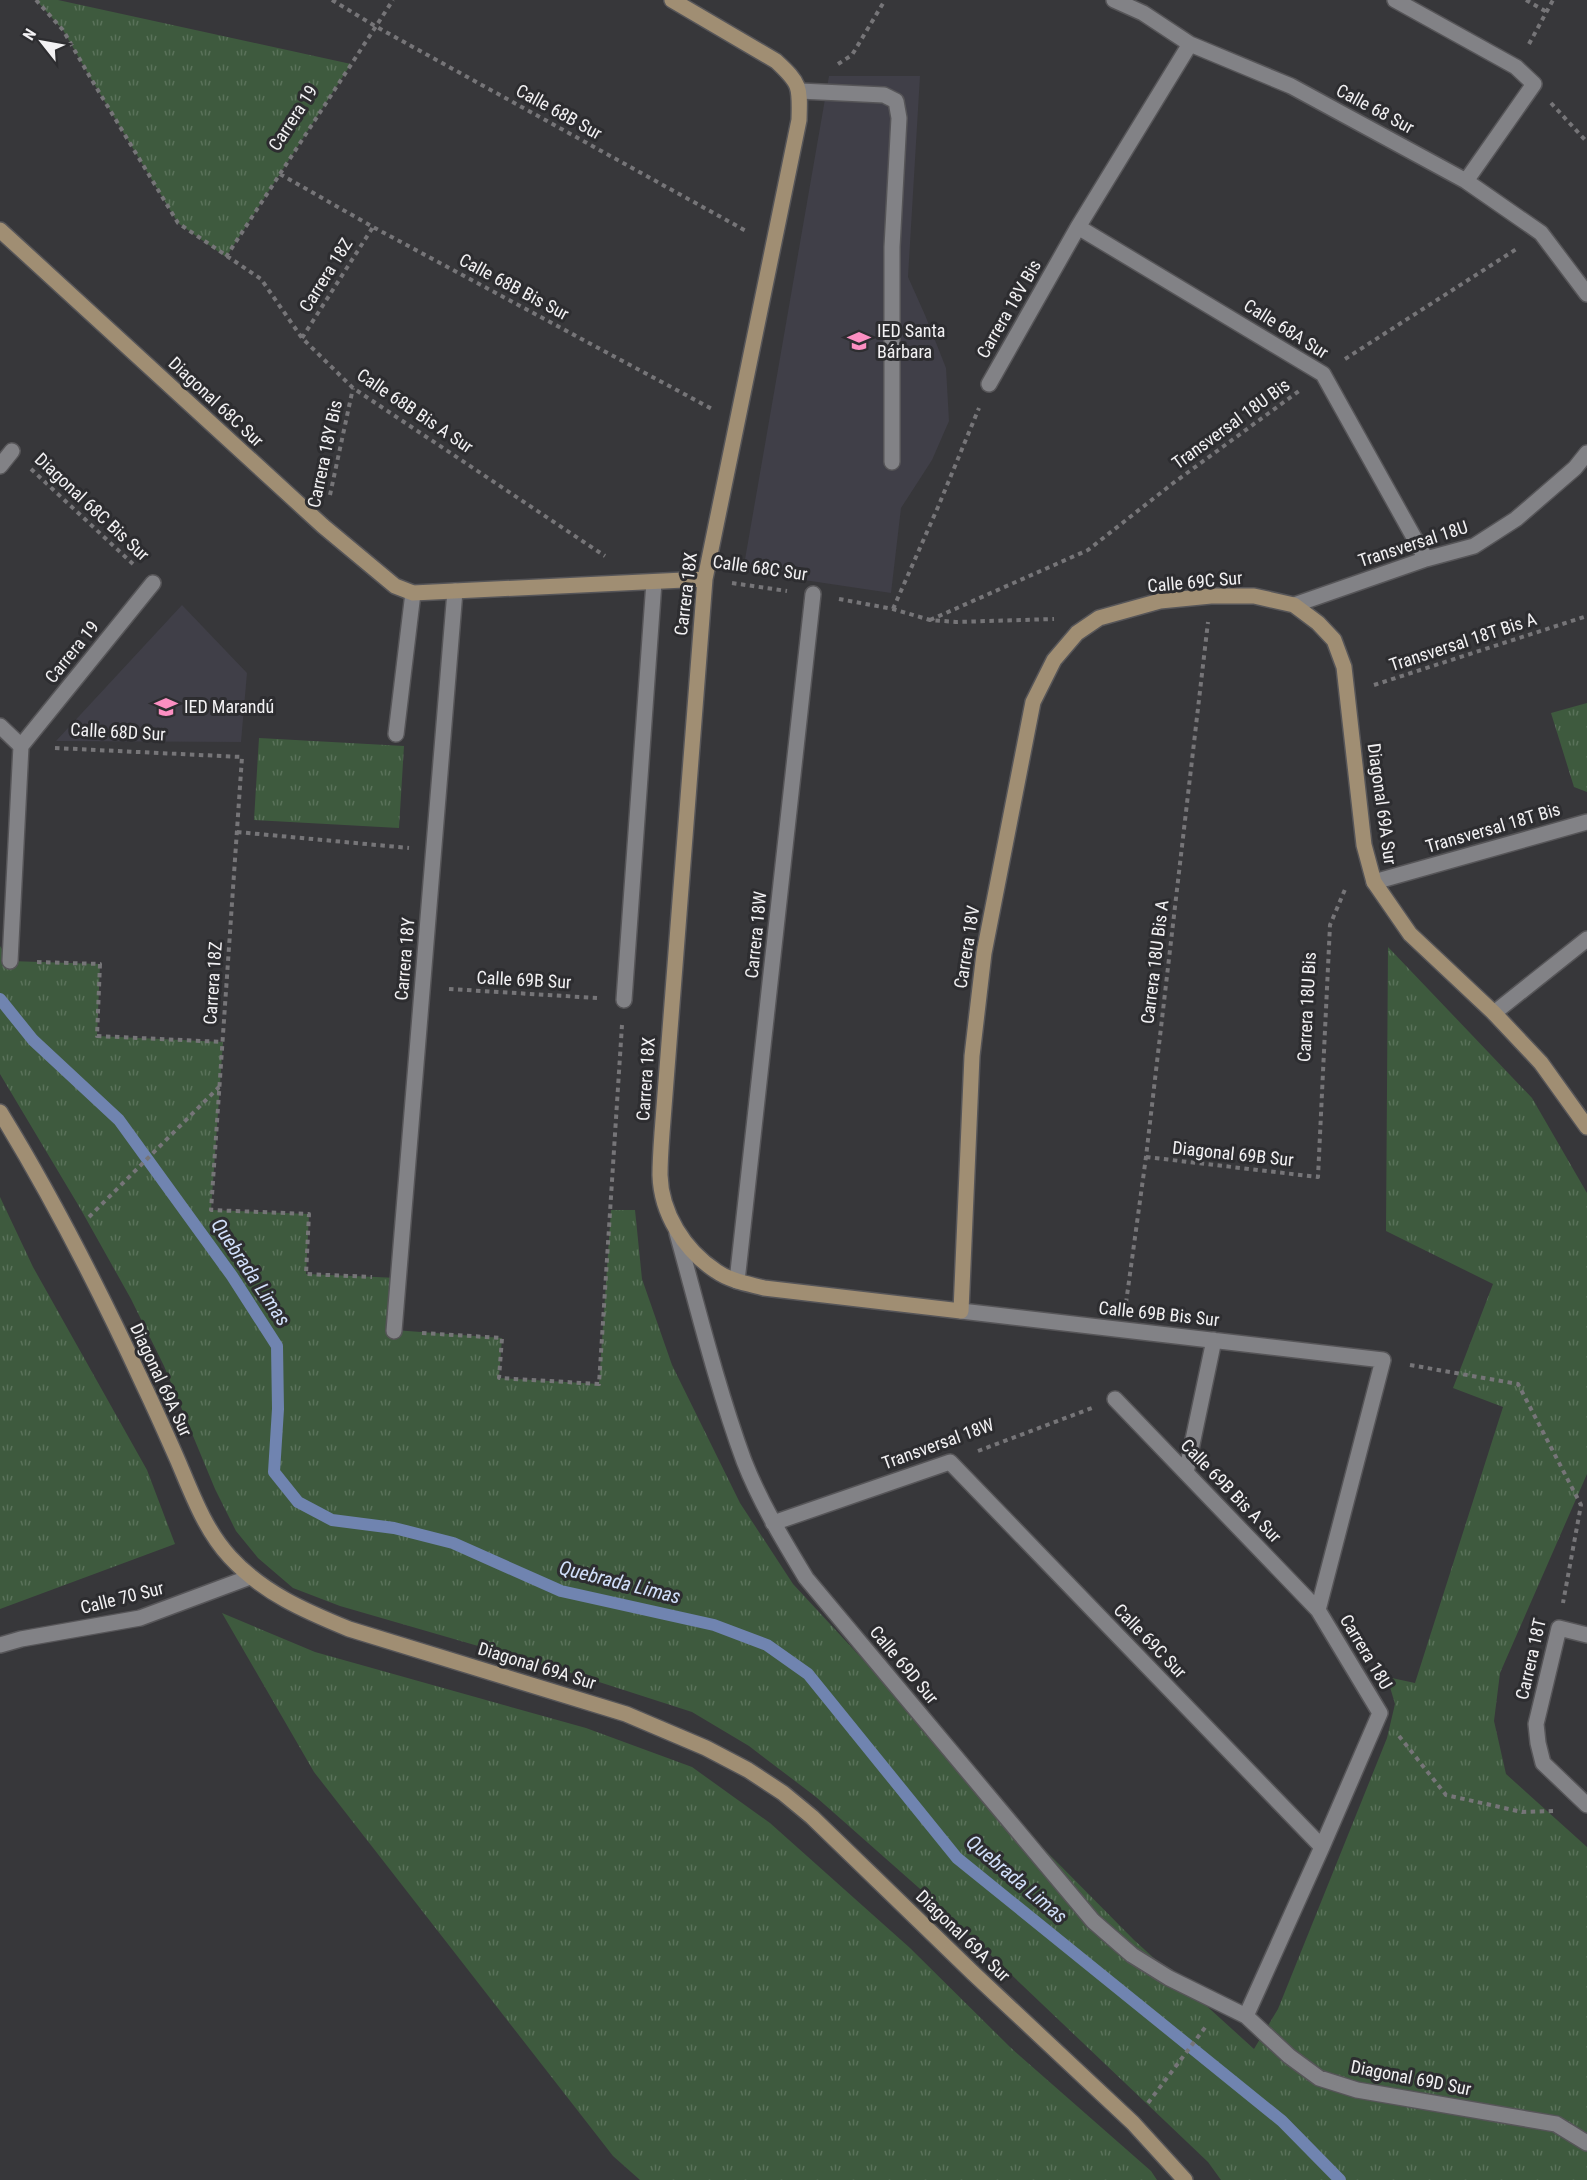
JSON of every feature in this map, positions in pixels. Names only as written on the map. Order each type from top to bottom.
[{"type":"street","points":[[672,0],[776,61],[790,74],[800,90],[884,95],[896,102],[899,118],[892,247],[892,462]]},
{"type":"street","name":"Calle 68 Sur","points":[[1114,0],[1143,13],[1190,44],[1291,86],[1466,181],[1541,233],[1587,294]]},
{"type":"street","points":[[1395,0],[1516,67],[1534,84],[1466,181]]},
{"type":"street","name":"Carrera 18V Bis","points":[[989,384],[1078,227],[1190,44]]},
{"type":"street","name":"Carrera 18X","points":[[677,1233],[666,1207],[660,1177],[705,579],[799,120],[800,90]]},
{"type":"street","name":"Calle 68A Sur","points":[[1078,227],[1323,374],[1426,559]]},
{"type":"street","name":"Diagonal 68C Sur","points":[[0,230],[323,526],[395,586],[414,593]]},
{"type":"street","points":[[0,466],[12,451]]},
{"type":"street","name":"Transversal 18U","points":[[1294,605],[1426,559],[1474,546],[1516,519],[1575,468],[1587,453]]},
{"type":"street","name":"Calle 68C Sur","points":[[414,593],[705,579]]},
{"type":"street","name":"Carrera 18X","points":[[624,1000],[648,582]]},
{"type":"street","name":"Carrera 19","points":[[21,746],[153,583]]},
{"type":"street","name":"Carrera 18Y","points":[[394,1330],[455,591]]},
{"type":"street","points":[[396,734],[414,593]]},
{"type":"street","name":"Carrera 18W","points":[[737,1281],[813,594]]},
{"type":"street","name":"Calle 69C Sur","points":[[1099,618],[1160,601],[1211,596],[1254,596],[1294,605]]},
{"type":"street","name":"Diagonal 69A Sur","points":[[1294,605],[1318,623],[1334,640],[1344,667],[1364,845],[1374,882],[1410,934],[1494,1013],[1541,1063],[1587,1127]]},
{"type":"street","name":"Carrera 18V","points":[[961,1311],[972,1056],[984,953],[1033,702],[1054,660],[1077,633],[1099,618]]},
{"type":"street","points":[[0,726],[21,746],[10,961]]},
{"type":"street","name":"Transversal 18T Bis","points":[[1374,882],[1587,822]]},
{"type":"street","points":[[1494,1013],[1587,939]]},
{"type":"street","name":"Diagonal 69A Sur","points":[[0,1112],[38,1175],[136,1369],[194,1499],[211,1531],[228,1555],[250,1577],[308,1613],[349,1629],[626,1714],[706,1748],[748,1770],[783,1793],[812,1817],[973,1974],[1133,2123],[1185,2180]]},
{"type":"street","name":"Calle 69B Bis Sur","points":[[677,1233],[718,1273],[764,1288],[1383,1360]]},
{"type":"street","name":"Calle 69D Sur","points":[[677,1233],[722,1395],[745,1462],[773,1523],[806,1578],[1093,1921],[1132,1956],[1169,1978],[1246,2016]]},
{"type":"street","points":[[1186,1473],[1214,1340]]},
{"type":"street","name":"Carrera 18U","points":[[1246,2016],[1380,1713],[1318,1610],[1383,1360]]},
{"type":"street","name":"Calle 69B Bis A Sur","points":[[1115,1399],[1318,1610]]},
{"type":"street","name":"Calle 69C Sur","points":[[950,1462],[1322,1847]]},
{"type":"street","name":"Transversal 18W","points":[[773,1523],[950,1462]]},
{"type":"street","name":"Calle 70 Sur","points":[[0,1645],[21,1639],[140,1618],[250,1577]]},
{"type":"street","points":[[1558,1628],[1587,1635]]},
{"type":"street","name":"Carrera 18T","points":[[1558,1628],[1536,1724],[1538,1743],[1543,1763],[1587,1805]]},
{"type":"street","name":"Diagonal 69D Sur","points":[[1246,2016],[1289,2056],[1319,2078],[1357,2090],[1556,2124],[1587,2143]]},
{"type":"path","name":"Calle 68B Bis A Sur","points":[[36,0],[63,30],[178,222],[261,279],[302,338],[353,388],[648,582]]},
{"type":"path","name":"Calle 68B Sur","points":[[332,0],[773,246]]},
{"type":"path","name":"Carrera 19","points":[[226,257],[393,0]]},
{"type":"path","points":[[800,90],[852,55],[885,0]]},
{"type":"path","points":[[1526,0],[1547,12]]},
{"type":"path","points":[[1516,67],[1553,0]]},
{"type":"path","points":[[1534,84],[1587,142]]},
{"type":"path","name":"Calle 68B Bis Sur","points":[[280,174],[373,227],[737,422]]},
{"type":"path","name":"Carrera 18Z","points":[[302,338],[373,227]]},
{"type":"path","name":"Transversal 18U Bis","points":[[930,620],[1088,550],[1172,484],[1323,374],[1541,233]]},
{"type":"path","name":"Carrera 18V Bis","points":[[893,609],[989,384]]},
{"type":"path","name":"Carrera 18Y Bis","points":[[323,526],[353,388]]},
{"type":"path","name":"Diagonal 68C Bis Sur","points":[[12,451],[153,583]]},
{"type":"path","name":"Calle 68C Sur","points":[[705,579],[813,594],[893,609],[930,620],[956,622],[1099,618]]},
{"type":"path","name":"Carrera 18U Bis A","points":[[1123,1330],[1146,1157],[1211,596]]},
{"type":"path","name":"Transversal 18T Bis A","points":[[1347,693],[1587,616]]},
{"type":"path","name":"Calle 68D Sur","points":[[21,746],[242,757]]},
{"type":"path","name":"Carrera 18Z","points":[[242,757],[211,1210],[309,1214],[306,1274],[398,1278]]},
{"type":"path","points":[[237,832],[433,850]]},
{"type":"path","name":"Carrera 18U Bis","points":[[1318,1177],[1330,925],[1364,845]]},
{"type":"path","points":[[10,961],[100,964],[97,1036],[223,1042]]},
{"type":"path","name":"Calle 69B Sur","points":[[422,987],[624,1000]]},
{"type":"path","name":"Carrera 18X","points":[[394,1330],[502,1338],[499,1378],[599,1384],[624,1000]]},
{"type":"path","points":[[69,1236],[220,1086]]},
{"type":"path","name":"Diagonal 69B Sur","points":[[1146,1157],[1318,1177]]},
{"type":"path","name":"Carrera 18T","points":[[1383,1360],[1518,1384],[1581,1505],[1558,1628]]},
{"type":"path","name":"Transversal 18W","points":[[950,1462],[1115,1399]]},
{"type":"path","points":[[1380,1713],[1446,1795],[1522,1812],[1555,1811]]},
{"type":"path","points":[[1133,2123],[1206,2026]]},
{"type":"shaded area","name":"IED Santa Bárbara","points":[[829,76],[920,76],[908,277],[946,368],[949,421],[932,460],[901,508],[891,593],[743,571]]},
{"type":"shaded area","name":"IED Marandú","points":[[182,605],[247,673],[241,742],[56,741]]},
{"type":"green space","points":[[36,0],[58,0],[351,64],[226,257],[178,223],[63,30]]},
{"type":"green space","points":[[1587,703],[1587,792],[1574,787],[1551,713]]},
{"type":"green space","points":[[259,738],[404,746],[399,828],[254,820]]},
{"type":"green space","points":[[0,946],[10,961],[100,964],[97,1036],[223,1042],[211,1210],[309,1214],[306,1274],[398,1278],[394,1330],[502,1338],[499,1378],[599,1384],[611,1210],[635,1210],[642,1279],[672,1365],[740,1503],[793,1584],[955,1759],[1134,1940],[1254,2049],[1278,2009],[1387,1738],[1395,1704],[1387,1677],[1415,1683],[1503,1407],[1453,1388],[1493,1284],[1386,1231],[1388,947],[1532,1098],[1587,1193],[1587,1474],[1500,1673],[1494,1721],[1506,1774],[1587,1847],[1587,2180],[1221,2180],[1208,2162],[936,1903],[816,1797],[749,1746],[692,1712],[568,1672],[340,1606],[293,1588],[258,1558],[236,1531],[215,1489],[164,1366],[131,1299],[0,1074]]},
{"type":"green space","points":[[0,1197],[33,1267],[147,1470],[175,1544],[0,1609]]},
{"type":"green space","points":[[222,1613],[315,1652],[586,1728],[692,1767],[770,1823],[910,1948],[1011,2048],[1151,2171],[1157,2180],[640,2180],[613,2156],[314,1772]]},
{"type":"waterway","name":"Quebrada Limas","points":[[0,999],[33,1040],[119,1120],[232,1276],[277,1346],[278,1409],[274,1472],[298,1502],[332,1520],[394,1528],[453,1543],[561,1591],[714,1625],[767,1645],[808,1674],[957,1858],[1282,2121],[1340,2180]]},
{"type":"place","name":"IED Santa Bárbara","points":[[859,341]]},
{"type":"place","name":"IED Marandú","points":[[166,707]]}]
